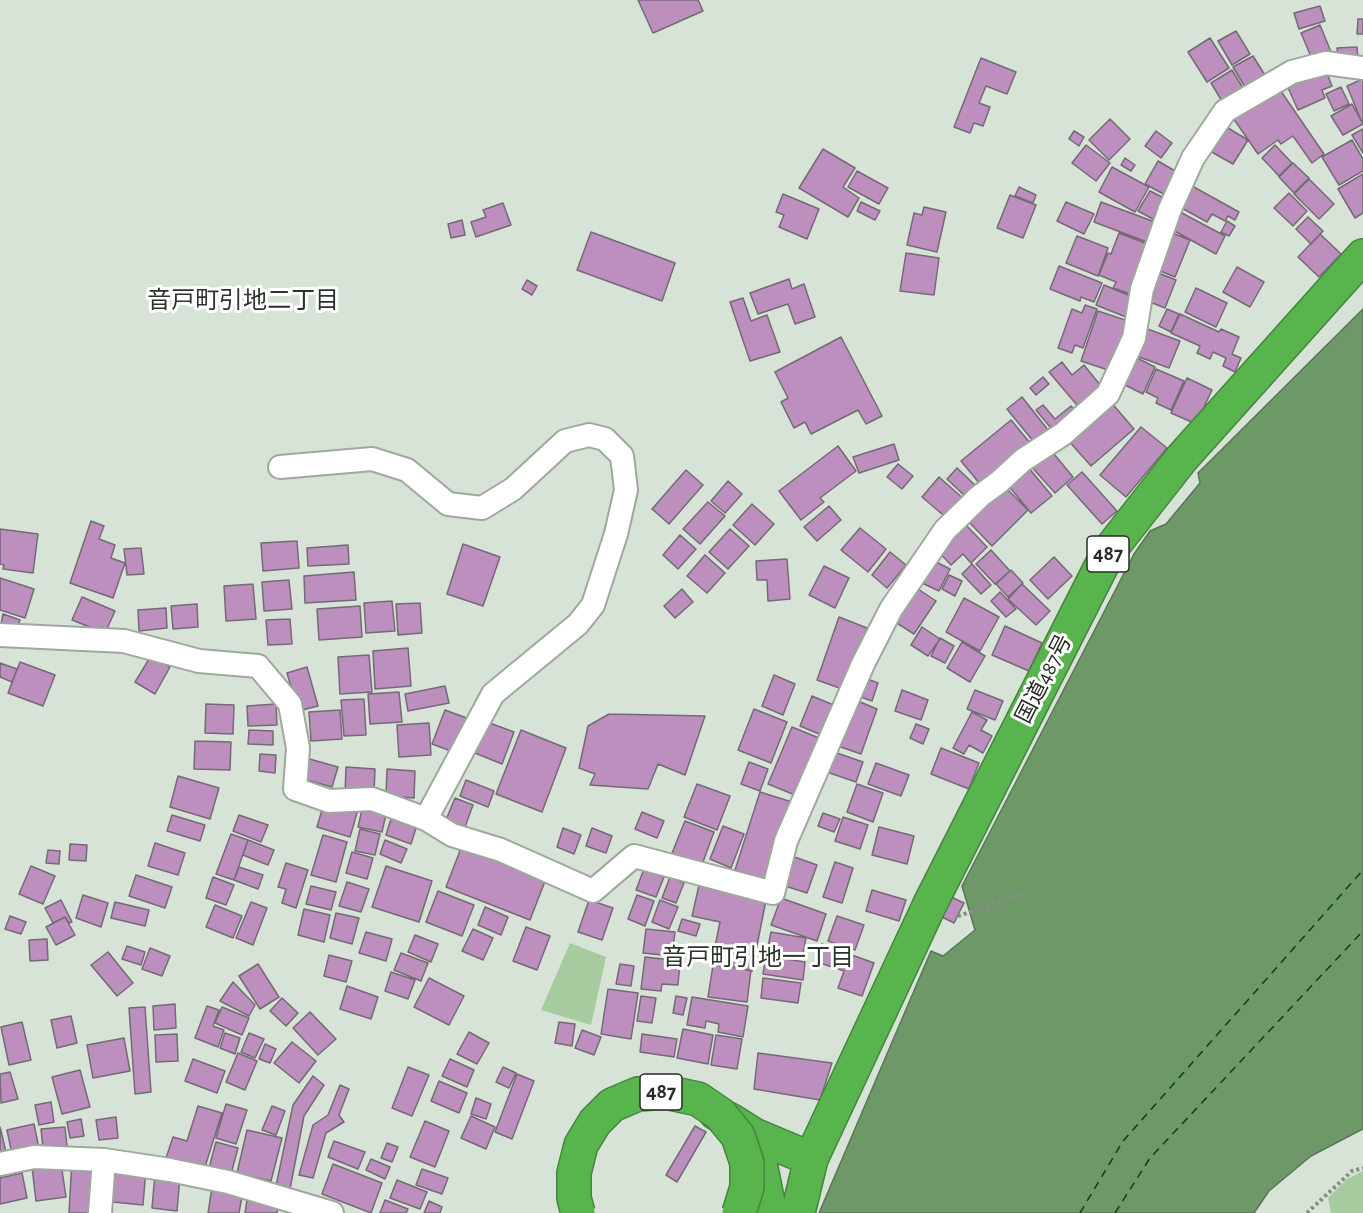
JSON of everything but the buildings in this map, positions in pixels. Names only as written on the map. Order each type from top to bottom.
[{"type":"highway","name":"国道487号","points":[[798,1213],[811,1159],[930,904],[1109,551],[1182,458],[1363,256]]},
{"type":"highway","name":"487","points":[[578,1213],[574,1198],[574,1173],[581,1145],[595,1122],[612,1105],[638,1094],[665,1092],[698,1099],[720,1114],[738,1136],[747,1163],[747,1187],[739,1213]]},
{"type":"highway","name":"487","points":[[585,1213],[581,1198],[581,1174],[585,1149],[600,1124],[614,1112],[638,1102],[665,1098],[698,1105],[730,1120],[754,1135],[811,1159]]},
{"type":"highway","points":[[754,1135],[770,1213]]},
{"type":"street","points":[[0,636],[123,641],[199,661],[258,666],[290,704],[298,748],[295,789],[329,801],[372,799],[426,819],[453,835],[501,850],[593,891],[634,856],[773,892],[786,841],[863,664],[891,609],[915,572],[945,531],[980,496],[1023,460],[1063,434],[1108,394],[1134,338],[1142,289],[1170,209],[1193,158],[1225,111],[1292,72],[1326,63],[1363,68]]},
{"type":"street","points":[[280,467],[372,459],[407,470],[448,504],[482,508],[513,489],[565,441],[589,435],[605,439],[622,456],[626,490],[616,534],[593,605],[578,624],[493,694],[426,819]]},
{"type":"street","points":[[0,1164],[34,1156],[104,1160],[228,1182],[332,1213]]},
{"type":"street","points":[[100,1213],[104,1160]]},
{"type":"path","points":[[958,916],[1024,892]]},
{"type":"path","points":[[1307,1213],[1352,1171],[1363,1168]]},
{"type":"shaded area","points":[[1363,309],[1363,1129],[1311,1156],[1269,1191],[1254,1213],[819,1213],[931,951],[943,956],[975,930],[962,886],[1134,554],[1150,531],[1166,524],[1200,483],[1198,473]]},
{"type":"shaded area","points":[[570,943],[606,957],[591,1025],[541,1010]]},
{"type":"shaded area","points":[[1363,1171],[1363,1213],[1331,1213],[1328,1198],[1347,1179]]},
{"type":"ferry route","points":[[1080,1213],[1123,1141],[1363,870]]},
{"type":"ferry route","points":[[1115,1213],[1150,1158],[1363,931]]},
{"type":"district","name":"音戸町引地二丁目","points":[[243,301]]},
{"type":"district","name":"音戸町引地一丁目","points":[[758,958]]}]
